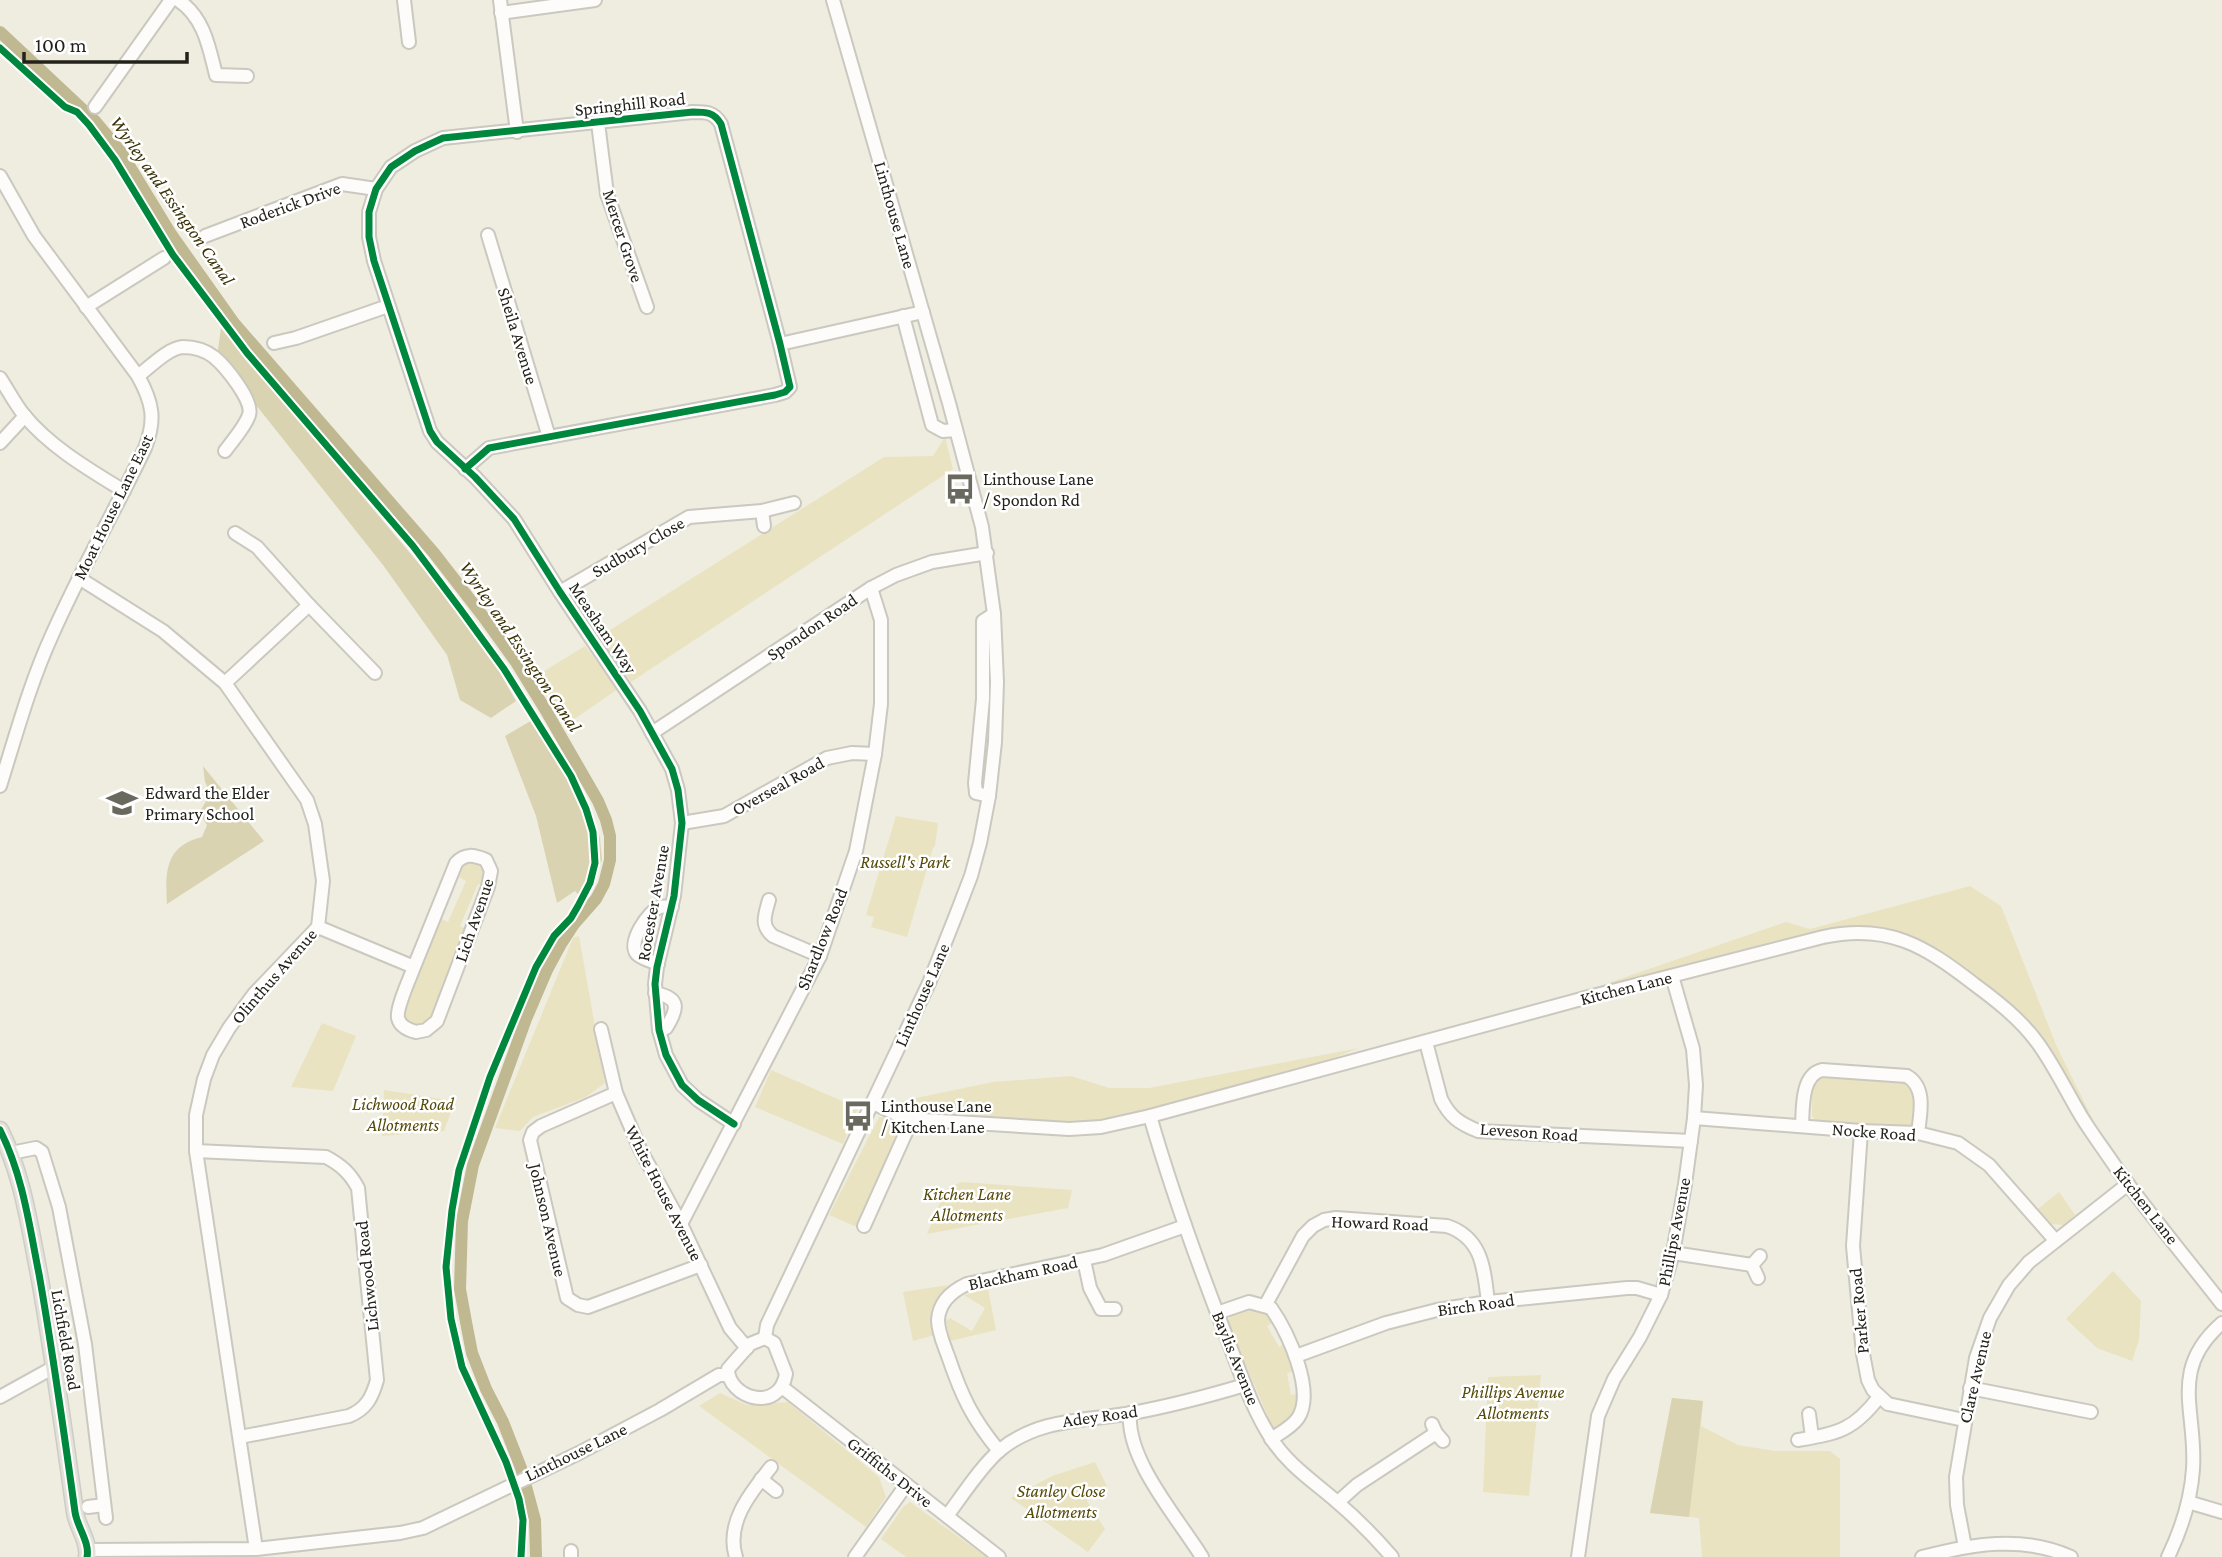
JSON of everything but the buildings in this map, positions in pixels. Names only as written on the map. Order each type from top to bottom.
[{"type":"main road","name":"Lichfield Road","points":[[0,1130],[23,1189],[56,1366],[76,1519],[88,1554]]},
{"type":"street","points":[[95,107],[171,0]]},
{"type":"street","points":[[178,0],[188,6],[205,33],[216,75],[247,76]]},
{"type":"street","points":[[404,0],[409,42]]},
{"type":"street","points":[[517,132],[500,6],[595,0]]},
{"type":"street","name":"Linthouse Lane","points":[[765,1338],[767,1325],[929,983],[971,876],[989,796],[976,793],[975,783],[983,699],[983,621],[994,614],[987,553],[956,430],[833,0]]},
{"type":"street","name":"Springhill Road","points":[[693,112],[709,112],[717,117],[790,387],[785,392],[489,448],[465,469],[437,442],[430,431],[388,306],[369,237],[369,212],[376,189],[391,167],[415,151],[443,138],[517,132],[693,112]]},
{"type":"street","name":"Mercer Grove","points":[[598,123],[607,194],[647,307]]},
{"type":"street","name":"Moat House Lane East","points":[[0,176],[34,236],[138,376],[150,402],[152,416],[151,432],[41,660],[0,786]]},
{"type":"street","name":"Roderick Drive","points":[[205,236],[342,184],[376,189]]},
{"type":"street","name":"Sheila Avenue","points":[[488,234],[549,437]]},
{"type":"street","points":[[86,307],[164,258]]},
{"type":"street","points":[[274,343],[388,306]]},
{"type":"street","points":[[780,344],[923,312]]},
{"type":"street","points":[[902,316],[932,425],[943,431],[956,430]]},
{"type":"street","points":[[138,376],[181,347],[197,349],[214,357],[250,406],[249,416],[225,451]]},
{"type":"street","points":[[0,378],[25,416],[54,443],[124,491]]},
{"type":"street","points":[[0,443],[25,416]]},
{"type":"street","name":"Measham Way","points":[[465,469],[514,519],[652,733],[671,769],[678,790],[682,823]]},
{"type":"street","name":"Sudbury Close","points":[[560,592],[689,517],[762,511],[794,503]]},
{"type":"street","points":[[762,511],[765,526]]},
{"type":"street","points":[[235,533],[257,547],[375,673]]},
{"type":"street","name":"Spondon Road","points":[[652,733],[870,588],[932,562],[987,553]]},
{"type":"street","name":"Olinthus Avenue","points":[[79,578],[163,631],[225,683],[307,800],[315,824],[323,881],[318,927],[254,994],[229,1028],[213,1055],[204,1079],[196,1115],[196,1151],[256,1549]]},
{"type":"street","name":"Shardlow Road","points":[[681,1224],[820,956],[856,851],[875,754],[881,704],[881,620],[870,588]]},
{"type":"street","points":[[225,683],[309,605]]},
{"type":"street","name":"Overseal Road","points":[[682,823],[724,816],[827,758],[852,753],[875,754]]},
{"type":"street","name":"Rocester Avenue","points":[[682,823],[680,858],[672,906],[658,964],[655,993],[659,1030],[666,1055],[682,1086],[734,1124]]},
{"type":"street","name":"Lich Avenue","points":[[467,855],[486,860],[491,871],[488,887],[437,1021],[426,1030],[416,1032],[401,1025],[398,1018],[414,967],[456,863],[467,855]]},
{"type":"street","points":[[768,900],[763,924],[767,931],[820,956]]},
{"type":"street","points":[[658,964],[636,953],[636,937],[647,917],[660,907],[672,906]]},
{"type":"street","points":[[318,927],[414,967]]},
{"type":"street","name":"Kitchen Lane","points":[[873,1103],[907,1119],[1083,1129],[1120,1123],[1585,998],[1843,933],[1893,936],[1913,943],[1941,959],[2025,1028],[2043,1051],[2082,1119],[2128,1184],[2222,1304]]},
{"type":"street","name":"Phillips Avenue","points":[[1578,1557],[1598,1416],[1614,1379],[1640,1337],[1661,1295],[1673,1253],[1691,1141],[1696,1085],[1693,1049],[1672,976]]},
{"type":"street","points":[[655,993],[668,996],[674,1001],[676,1008],[666,1028],[659,1030]]},
{"type":"street","name":"White House Avenue","points":[[601,1029],[616,1093],[640,1149],[681,1224],[730,1328],[747,1348]]},
{"type":"street","name":"Leveson Road","points":[[1426,1042],[1445,1108],[1456,1121],[1478,1131],[1691,1141]]},
{"type":"street","points":[[1802,1126],[1808,1082],[1815,1071],[1822,1070],[1907,1076],[1912,1079],[1920,1092],[1918,1133]]},
{"type":"street","name":"Johnson Avenue","points":[[616,1093],[541,1126],[533,1132],[530,1140],[567,1298],[578,1305],[588,1307],[701,1265]]},
{"type":"street","name":"Baylis Avenue","points":[[1150,1116],[1185,1226],[1217,1313],[1245,1385],[1271,1438],[1298,1470],[1338,1503],[1379,1541],[1392,1557]]},
{"type":"street","name":"Nocke Road","points":[[1694,1118],[1918,1133],[1958,1143],[1989,1165],[2055,1240]]},
{"type":"street","points":[[864,1226],[912,1119]]},
{"type":"street","name":"Parker Road","points":[[1861,1131],[1854,1267],[1865,1370],[1879,1397]]},
{"type":"street","name":"Lichfield Road","points":[[11,1153],[36,1148],[42,1153],[59,1207],[85,1344],[105,1511],[88,1507]]},
{"type":"street","name":"Lichwood Road","points":[[196,1151],[326,1157],[340,1164],[358,1188],[377,1380],[373,1394],[359,1412],[349,1416],[240,1437]]},
{"type":"street","name":"Clare Avenue","points":[[1965,1547],[1956,1488],[1964,1420],[1982,1337],[1998,1301],[2019,1272],[2055,1240],[2128,1184]]},
{"type":"street","name":"Howard Road","points":[[1265,1306],[1303,1236],[1324,1220],[1336,1218],[1457,1229],[1468,1236],[1484,1263],[1488,1302]]},
{"type":"street","name":"Blackham Road","points":[[999,1451],[976,1423],[961,1393],[940,1334],[938,1320],[947,1297],[967,1284],[1084,1260],[1127,1248],[1185,1226]]},
{"type":"street","points":[[1673,1253],[1756,1261],[1758,1278]]},
{"type":"street","points":[[1084,1260],[1090,1288],[1101,1309],[1115,1309]]},
{"type":"street","name":"Birch Road","points":[[1296,1356],[1386,1323],[1437,1310],[1627,1288],[1643,1289],[1661,1295]]},
{"type":"street","points":[[1217,1313],[1249,1303],[1271,1308],[1296,1356],[1302,1382],[1303,1408],[1293,1423],[1271,1438]]},
{"type":"street","points":[[2168,1557],[2180,1530],[2192,1486],[2194,1457],[2188,1407],[2188,1379],[2199,1351],[2222,1323]]},
{"type":"street","points":[[765,1338],[775,1343],[785,1378],[782,1387],[775,1394],[752,1398],[735,1385],[728,1374],[728,1369],[747,1348],[758,1339],[765,1338]]},
{"type":"street","points":[[0,1397],[56,1366]]},
{"type":"street","name":"Linthouse Lane","points":[[88,1554],[256,1549],[298,1551],[424,1528],[579,1453],[719,1375],[728,1374]]},
{"type":"street","name":"Adey Road","points":[[947,1516],[999,1451],[1013,1441],[1053,1423],[1130,1413],[1245,1385]]},
{"type":"street","name":"Griffiths Drive","points":[[782,1387],[999,1557]]},
{"type":"street","points":[[1970,1388],[2091,1412]]},
{"type":"street","points":[[1798,1440],[1836,1433],[1860,1418],[1879,1397],[1898,1407],[1964,1420]]},
{"type":"street","points":[[1130,1413],[1129,1425],[1133,1444],[1152,1480],[1202,1557]]},
{"type":"street","points":[[1809,1414],[1812,1437]]},
{"type":"street","points":[[1338,1503],[1357,1485],[1437,1433]]},
{"type":"street","points":[[736,1557],[733,1540],[741,1509],[771,1467]]},
{"type":"street","points":[[761,1479],[776,1491]]},
{"type":"street","points":[[855,1557],[906,1485]]},
{"type":"street","points":[[2188,1502],[2222,1512]]},
{"type":"street","points":[[1922,1557],[1965,1547],[2011,1543],[2035,1545],[2071,1557]]},
{"type":"green space","points":[[945,437],[953,469],[631,682],[599,637],[884,457],[933,456]]},
{"type":"green space","points":[[585,646],[618,689],[567,724],[538,675]]},
{"type":"green space","name":"Russell's Park","points":[[896,816],[938,823],[935,846],[907,937],[871,927],[874,917],[866,915]]},
{"type":"green space","points":[[471,860],[483,864],[487,875],[485,886],[478,884],[460,926],[467,930],[432,1021],[416,1024],[406,1019],[404,1008],[440,918],[448,922],[466,881],[459,877],[464,864]]},
{"type":"green space","points":[[1970,886],[2001,906],[2057,1047],[2098,1130],[2041,1041],[1985,986],[1930,946],[1890,929],[1853,926],[1588,990],[1786,922],[1810,929]]},
{"type":"green space","points":[[579,936],[605,1083],[586,1097],[533,1117],[520,1131],[495,1128],[573,938]]},
{"type":"green space","points":[[322,1023],[356,1036],[333,1091],[291,1087]]},
{"type":"green space","points":[[1359,1048],[1308,1068],[1180,1103],[1083,1125],[913,1110],[897,1102],[993,1082],[1071,1076],[1109,1088],[1149,1088]]},
{"type":"green space","points":[[771,1070],[858,1108],[843,1144],[755,1107]]},
{"type":"green space","points":[[1824,1074],[1910,1082],[1917,1097],[1915,1119],[1905,1129],[1818,1123],[1812,1116],[1812,1080]]},
{"type":"green space","name":"Lichwood Road Allotments","points":[[384,1090],[455,1101],[444,1131],[382,1136]]},
{"type":"green space","points":[[879,1117],[887,1117],[913,1128],[866,1231],[829,1215]]},
{"type":"green space","name":"Kitchen Lane Allotments","points":[[961,1182],[1072,1190],[1068,1208],[927,1234],[945,1190]]},
{"type":"green space","points":[[2059,1192],[2075,1215],[2064,1225],[2051,1224],[2038,1209]]},
{"type":"green space","points":[[2113,1271],[2141,1301],[2139,1340],[2132,1361],[2097,1348],[2066,1319]]},
{"type":"green space","points":[[948,1285],[938,1303],[935,1335],[913,1341],[903,1292]]},
{"type":"green space","points":[[988,1289],[996,1330],[950,1341],[946,1321],[950,1318],[972,1331],[985,1308],[964,1295]]},
{"type":"green space","points":[[1261,1308],[1275,1321],[1267,1326],[1279,1347],[1287,1343],[1296,1371],[1287,1373],[1291,1395],[1300,1393],[1294,1417],[1274,1431],[1227,1321],[1234,1312]]},
{"type":"green space","name":"Phillips Avenue Allotments","points":[[1541,1375],[1529,1496],[1483,1492],[1488,1377]]},
{"type":"green space","points":[[720,1393],[747,1405],[788,1402],[879,1477],[886,1497],[866,1527],[699,1406]]},
{"type":"green space","points":[[1672,1398],[1703,1401],[1701,1426],[1738,1445],[1775,1451],[1830,1451],[1840,1459],[1840,1557],[1702,1557],[1699,1518],[1650,1513]]},
{"type":"green space","name":"Stanley Close Allotments","points":[[1095,1462],[1107,1486],[1087,1501],[1105,1529],[1088,1552],[1011,1498],[1052,1476]]},
{"type":"green space","points":[[910,1502],[986,1557],[906,1557],[881,1539],[903,1507]]},
{"type":"shaded area","points":[[221,328],[436,584],[499,671],[516,701],[491,718],[460,700],[447,655],[383,565],[217,356]]},
{"type":"shaded area","points":[[539,716],[594,818],[600,838],[602,860],[582,899],[575,891],[557,903],[536,816],[505,736]]},
{"type":"shaded area","points":[[203,766],[264,841],[167,904],[167,871],[174,854],[190,841],[202,837],[207,825],[199,813],[211,793],[205,782]]},
{"type":"shaded area","points":[[1672,1398],[1703,1401],[1689,1517],[1650,1513]]},
{"type":"waterway","name":"Wyrley and Essington Canal","points":[[0,32],[96,122],[121,152],[171,234],[234,323],[434,553],[482,615],[545,709],[598,801],[606,820],[610,836],[610,860],[604,884],[596,899],[561,944],[526,1019],[473,1165],[462,1221],[460,1289],[472,1353],[521,1468],[535,1520],[536,1557]]},
{"type":"cycle path","points":[[0,48],[89,125],[115,160],[173,255],[247,353],[413,546],[504,669],[571,776],[586,809],[593,832],[595,863],[590,883],[571,918],[554,936],[536,967],[490,1077],[459,1170],[446,1267],[451,1319],[462,1367],[506,1462],[519,1499],[523,1520],[521,1557]]},
{"type":"cycle path","points":[[465,469],[489,448],[775,395],[790,387],[721,124],[712,115],[693,112],[443,138],[415,151],[391,167],[376,189],[369,212],[369,237],[374,261],[430,431],[437,442],[475,477],[514,519],[640,711],[672,769],[682,823],[674,896],[655,984],[659,1030],[666,1055],[682,1085],[698,1100],[734,1124]]},
{"type":"cycle path","points":[[0,1130],[20,1183],[28,1219],[49,1333],[75,1512],[87,1546],[87,1557]]},
{"type":"place","name":"Linthouse Lane / Spondon Rd","points":[[960,489]]},
{"type":"place","name":"Edward the Elder Primary School","points":[[122,803]]},
{"type":"place","name":"Linthouse Lane / Kitchen Lane","points":[[858,1116]]}]
